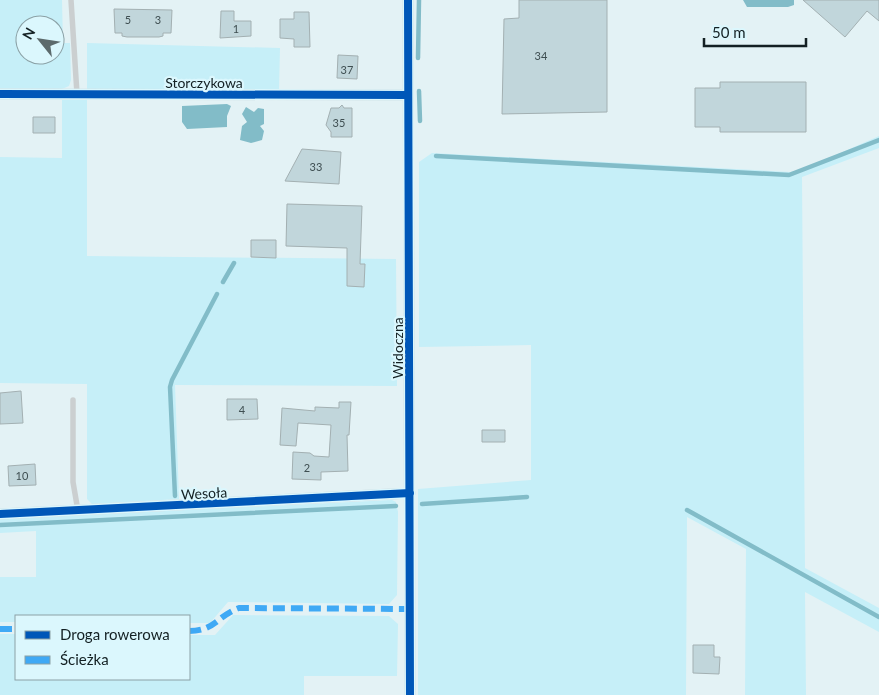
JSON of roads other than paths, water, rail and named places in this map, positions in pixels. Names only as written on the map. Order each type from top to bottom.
[{"type":"street","name":"Widoczna","points":[[408,0],[410,695]]},
{"type":"street","name":"Storczykowa","points":[[0,94],[408,95]]},
{"type":"street","name":"Wesoła","points":[[0,514],[410,493]]},
{"type":"lane","points":[[71,0],[77,94]]},
{"type":"lane","points":[[72,400],[73,482],[78,511]]},
{"type":"waterway","points":[[418,58],[419,0]]},
{"type":"waterway","points":[[419,91],[420,121]]},
{"type":"waterway","points":[[436,156],[789,175],[879,140]]},
{"type":"waterway","points":[[223,282],[234,263]]},
{"type":"waterway","points":[[175,496],[170,387],[217,294]]},
{"type":"waterway","points":[[422,504],[527,497]]},
{"type":"waterway","points":[[0,525],[396,506]]},
{"type":"waterway","points":[[687,510],[879,617]]}]
